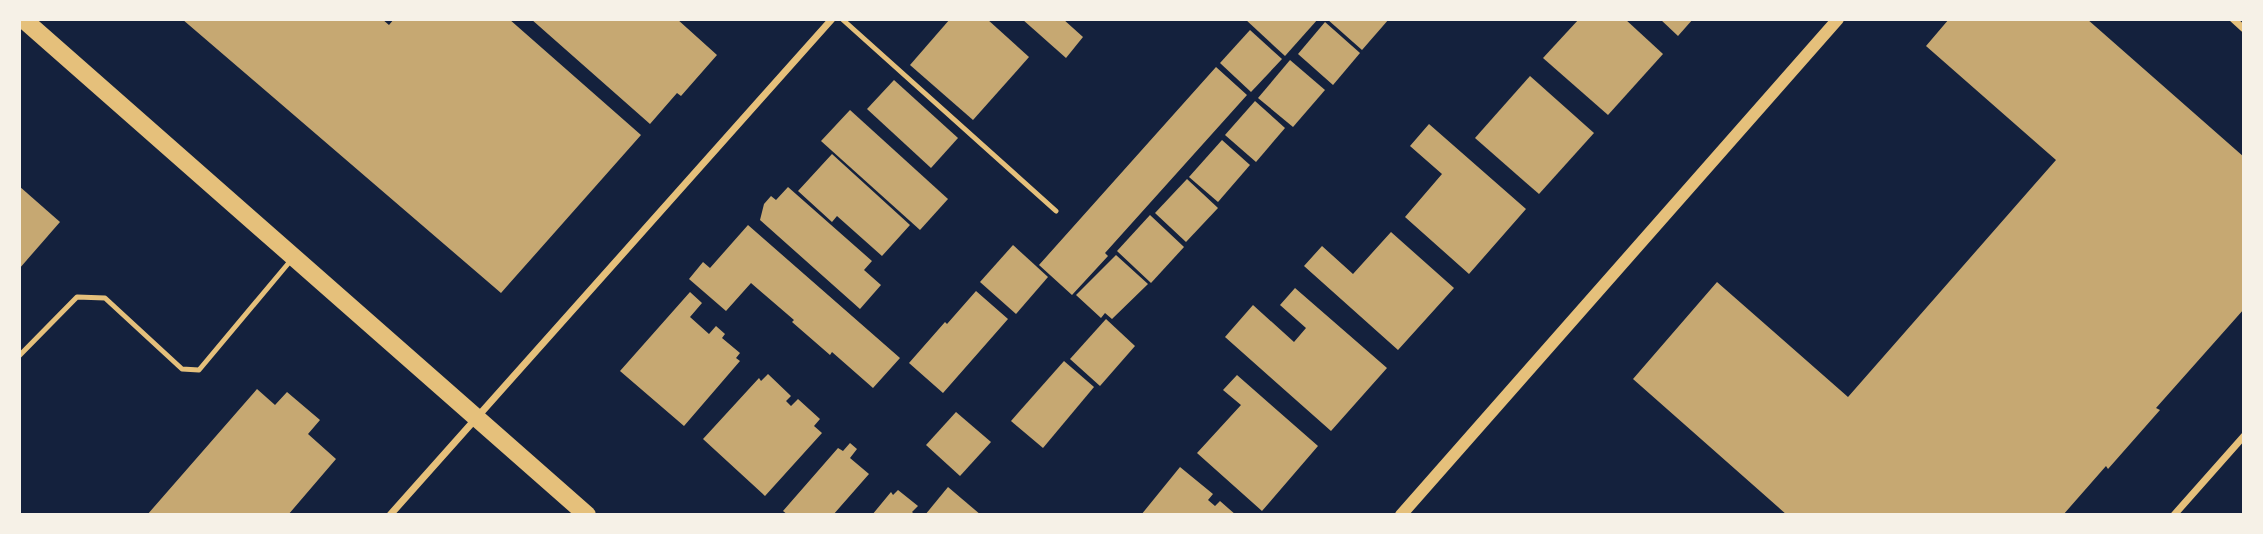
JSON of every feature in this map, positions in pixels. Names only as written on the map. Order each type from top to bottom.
[{"type":"main road","points":[[23,19],[587,515]]},
{"type":"street","points":[[390,515],[832,19]]},
{"type":"street","points":[[1401,515],[1838,19]]},
{"type":"street","points":[[2233,19],[2244,29]]},
{"type":"street","points":[[2174,515],[2244,436]]},
{"type":"lane","points":[[842,19],[1056,211]]},
{"type":"lane","points":[[19,356],[77,297],[105,298],[183,369],[199,370],[294,256]]},
{"type":"building","points":[[182,19],[382,19],[389,25],[394,19],[509,19],[641,135],[501,293]]},
{"type":"building","points":[[531,19],[677,19],[717,55],[681,96],[677,93],[650,124]]},
{"type":"building","points":[[950,19],[987,19],[1029,57],[973,120],[910,65]]},
{"type":"building","points":[[1022,19],[1063,19],[1083,37],[1066,58]]},
{"type":"building","points":[[1245,19],[1318,19],[1285,56]]},
{"type":"building","points":[[1327,19],[1389,19],[1362,50]]},
{"type":"building","points":[[1579,19],[1625,19],[1663,54],[1608,115],[1543,58]]},
{"type":"building","points":[[1660,19],[1693,19],[1678,36]]},
{"type":"building","points":[[1949,19],[2087,19],[2244,157],[2244,309],[2156,408],[2160,410],[2063,515],[1787,515],[1633,379],[1717,282],[1848,397],[2056,160],[1926,46]]},
{"type":"building","points":[[1325,22],[1360,53],[1333,85],[1298,54]]},
{"type":"building","points":[[1250,30],[1282,59],[1251,92],[1220,63]]},
{"type":"building","points":[[1290,60],[1325,90],[1293,127],[1258,98]]},
{"type":"building","points":[[1216,67],[1247,95],[1105,253],[1108,256],[1072,295],[1039,265]]},
{"type":"building","points":[[1530,76],[1594,133],[1539,194],[1475,138]]},
{"type":"building","points":[[894,80],[958,138],[931,168],[867,109]]},
{"type":"building","points":[[1255,101],[1285,128],[1256,162],[1225,135]]},
{"type":"building","points":[[850,110],[948,199],[920,230],[821,141]]},
{"type":"building","points":[[1429,124],[1526,209],[1469,274],[1405,217],[1442,174],[1410,146]]},
{"type":"building","points":[[1222,140],[1250,165],[1218,202],[1189,177]]},
{"type":"building","points":[[832,154],[910,225],[882,256],[837,216],[832,222],[798,191]]},
{"type":"building","points":[[1187,179],[1218,208],[1186,242],[1155,213]]},
{"type":"building","points":[[19,186],[60,222],[19,269]]},
{"type":"building","points":[[788,187],[872,261],[864,270],[881,285],[860,309],[760,220],[764,204],[771,196],[776,200]]},
{"type":"building","points":[[1150,215],[1184,247],[1151,283],[1117,251]]},
{"type":"building","points":[[748,225],[900,358],[873,388],[832,352],[830,355],[751,283],[726,311],[689,279],[703,262],[710,268]]},
{"type":"building","points":[[1391,232],[1454,288],[1398,350],[1304,266],[1322,246],[1353,274]]},
{"type":"building","points":[[1013,245],[1048,277],[1016,314],[980,282]]},
{"type":"building","points":[[1116,255],[1148,284],[1112,319],[1105,313],[1101,318],[1076,295]]},
{"type":"building","points":[[1295,288],[1387,368],[1331,431],[1225,337],[1253,305],[1294,342],[1306,328],[1280,305]]},
{"type":"building","points":[[976,291],[1008,319],[943,393],[909,363]]},
{"type":"building","points":[[690,292],[702,303],[690,317],[709,334],[716,326],[725,334],[722,338],[740,353],[736,358],[740,361],[684,426],[620,371]]},
{"type":"building","points":[[1106,319],[1135,346],[1100,386],[1070,359]]},
{"type":"building","points":[[1064,361],[1094,387],[1043,448],[1011,421]]},
{"type":"building","points":[[768,374],[791,396],[786,401],[791,406],[798,399],[820,419],[814,426],[822,433],[765,496],[703,439],[759,378],[761,381]]},
{"type":"building","points":[[1237,375],[1318,446],[1262,511],[1197,453],[1241,405],[1223,390]]},
{"type":"building","points":[[257,389],[275,405],[287,392],[320,420],[308,434],[336,459],[288,515],[147,515]]},
{"type":"building","points":[[956,412],[991,442],[960,476],[926,445]]},
{"type":"building","points":[[850,443],[857,449],[850,458],[869,474],[833,515],[788,515],[783,511],[838,448],[843,451]]},
{"type":"building","points":[[1180,467],[1213,494],[1208,500],[1215,506],[1220,501],[1236,515],[1141,515]]},
{"type":"building","points":[[948,487],[981,515],[925,515]]},
{"type":"building","points":[[898,490],[918,506],[912,512],[915,515],[872,515],[891,492],[893,495]]}]
